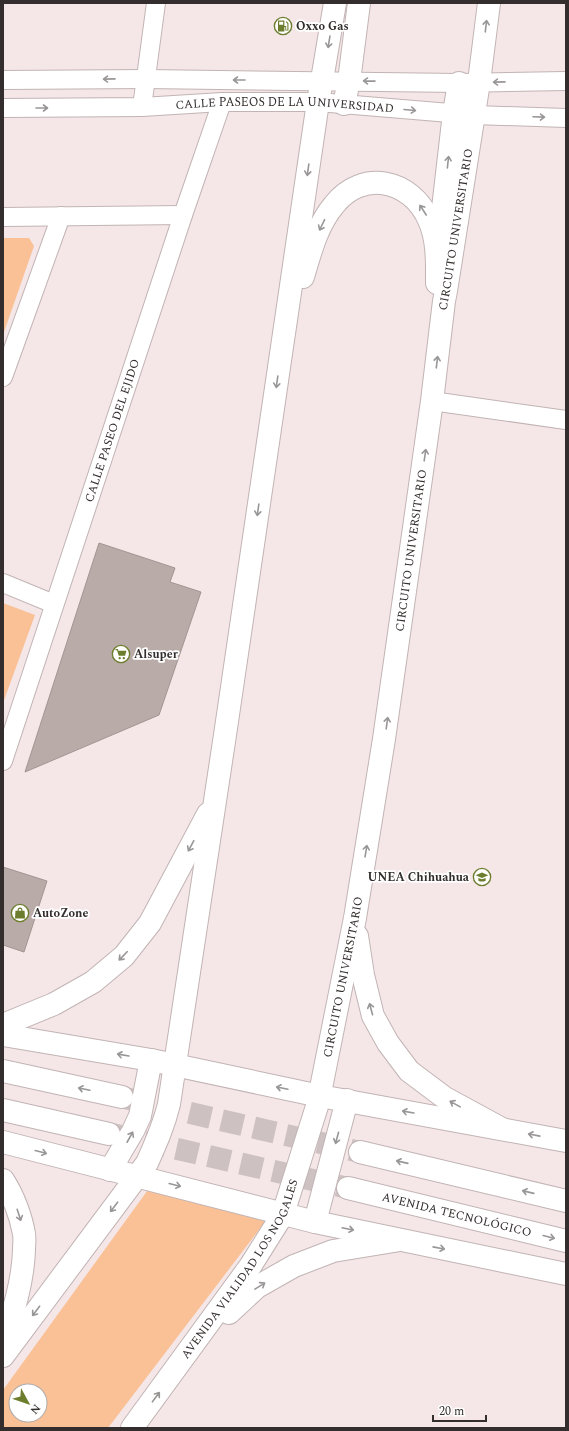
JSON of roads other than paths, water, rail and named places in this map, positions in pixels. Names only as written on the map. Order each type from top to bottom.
[{"type":"main road","points":[[3,1356],[146,1163],[152,1152],[170,1104],[318,102],[335,3]]},
{"type":"main road","points":[[344,104],[349,81],[359,3]]},
{"type":"main road","name":"CIRCUITO UNIVERSITARIO","points":[[320,1096],[355,918],[384,740],[432,401],[446,291],[464,114],[469,82],[489,3]]},
{"type":"main road","points":[[437,256],[464,114]]},
{"type":"main road","points":[[282,348],[315,238],[324,220],[334,205],[345,193],[357,186],[370,182],[398,187],[408,193],[423,208],[434,238],[437,256],[437,284],[444,301]]},
{"type":"main road","points":[[3,1025],[54,1004],[93,982],[124,956],[150,923],[216,799]]},
{"type":"main road","points":[[355,918],[362,975],[374,1016],[388,1043],[409,1071],[444,1098],[502,1129]]},
{"type":"main road","points":[[3,1035],[151,1060],[320,1096],[566,1141]]},
{"type":"main road","points":[[110,1170],[140,1116],[151,1060]]},
{"type":"main road","points":[[3,1071],[122,1097]]},
{"type":"main road","name":"AVENIDA VIALIDAD LOS NOGALES","points":[[132,1428],[251,1265],[283,1214],[320,1096]]},
{"type":"main road","points":[[315,1222],[347,1100]]},
{"type":"main road","points":[[3,1110],[109,1134]]},
{"type":"main road","points":[[3,1142],[315,1222],[566,1274]]},
{"type":"main road","points":[[360,1152],[566,1201]]},
{"type":"main road","points":[[3,1180],[19,1214],[24,1235],[23,1261],[17,1296],[3,1343]]},
{"type":"main road","name":"AVENIDA TECNOLÓGICO","points":[[348,1188],[566,1241]]},
{"type":"main road","points":[[190,1350],[257,1287],[294,1266],[333,1251],[400,1240]]},
{"type":"street","points":[[142,107],[156,3]]},
{"type":"street","points":[[3,80],[146,79],[469,82],[566,81]]},
{"type":"street","name":"CALLE PASEOS DE LA UNIVERSIDAD","points":[[3,108],[142,107],[222,102],[318,102],[464,114],[566,118]]},
{"type":"street","name":"CALLE PASEO DEL EJIDO","points":[[3,761],[183,215],[222,102]]},
{"type":"street","points":[[3,217],[183,215]]},
{"type":"street","points":[[3,377],[61,216]]},
{"type":"street","points":[[432,401],[566,420]]},
{"type":"street","points":[[3,583],[54,604]]},
{"type":"tunnel","points":[[125,1098],[360,1152]]},
{"type":"tunnel","points":[[112,1134],[348,1188]]},
{"type":"place","name":"Oxxo Gas","points":[[283,26]]},
{"type":"place","name":"Alsuper","points":[[121,654]]},
{"type":"place","name":"UNEA Chihuahua","points":[[482,877]]},
{"type":"place","name":"AutoZone","points":[[20,913]]}]
